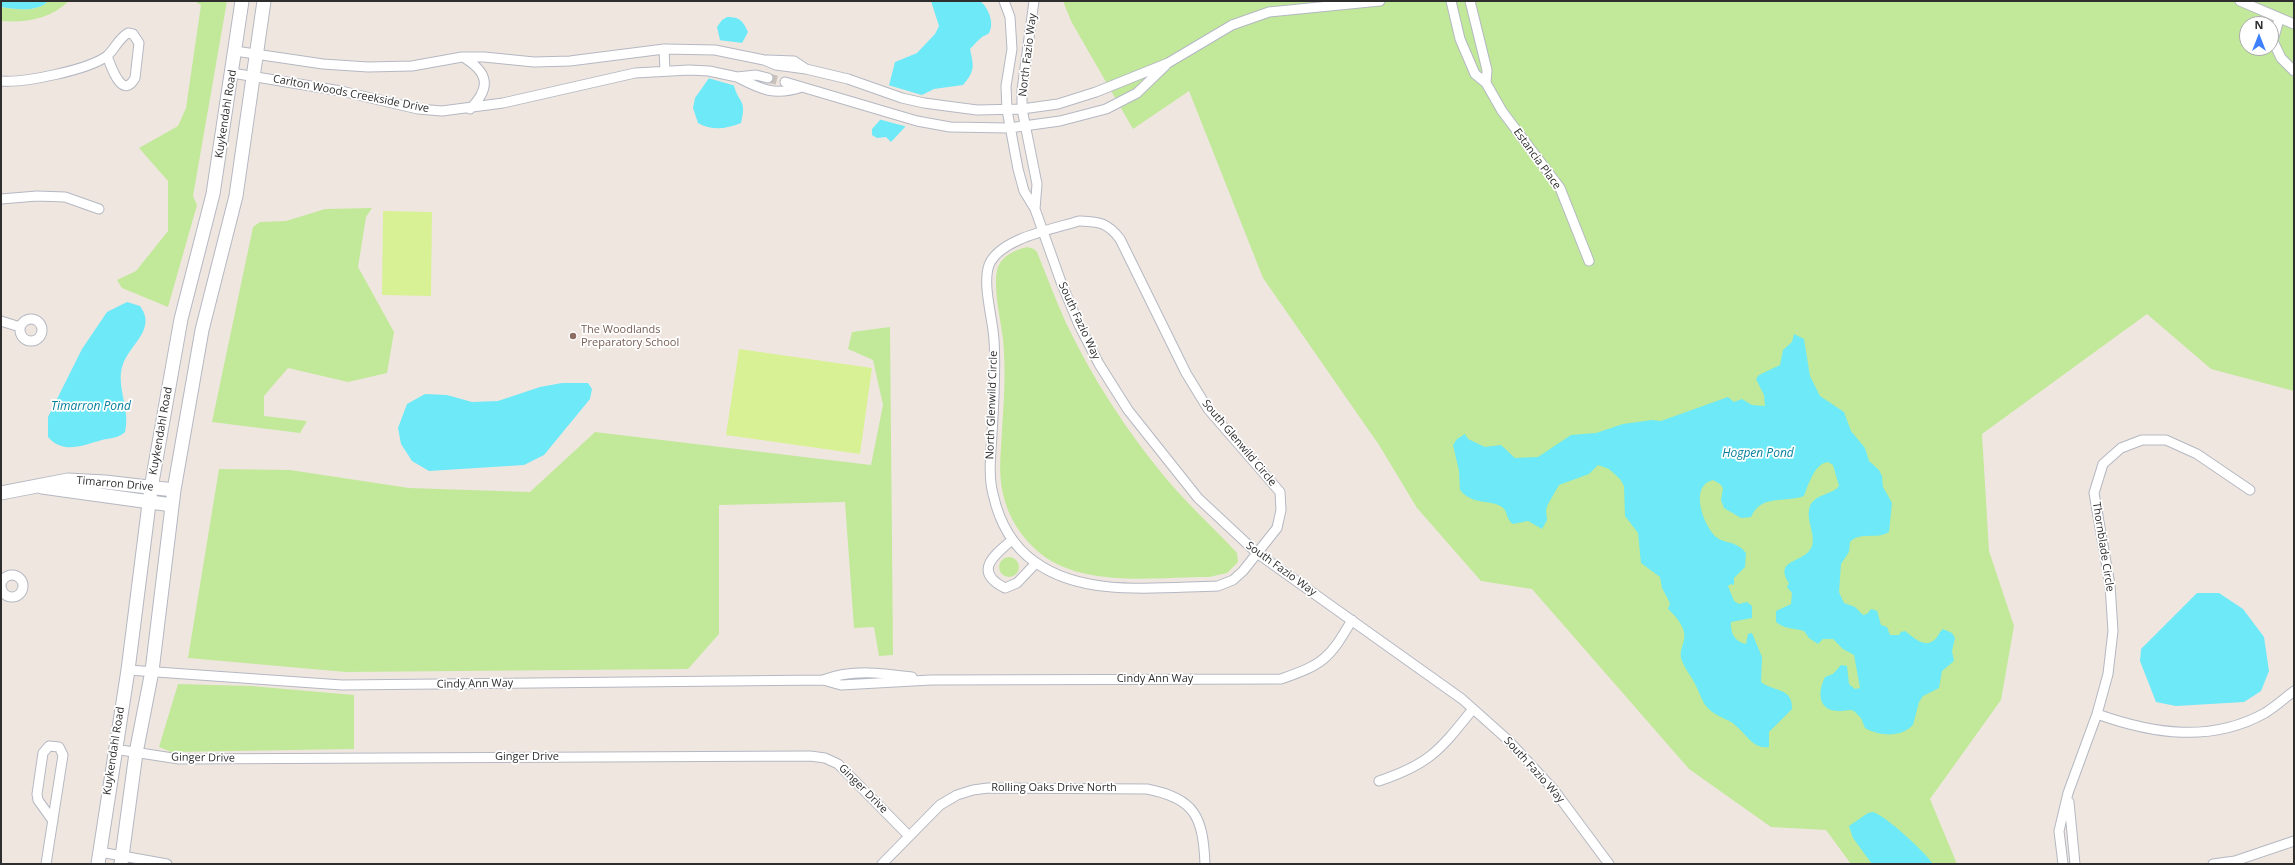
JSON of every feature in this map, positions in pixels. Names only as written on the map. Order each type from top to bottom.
[{"type":"main road","name":"Kuykendahl Road","points":[[99,858],[114,750],[128,670],[150,494],[181,319],[213,194],[242,1]]},
{"type":"main road","name":"Kuykendahl Road","points":[[122,860],[136,753],[152,672],[174,490],[202,330],[236,196],[264,1]]},
{"type":"main road","name":"Timarron Drive","points":[[1,493],[33,486],[62,491],[150,494],[174,490]]},
{"type":"main road","name":"Timarron Drive","points":[[150,494],[172,505]]},
{"type":"street","name":"North Fazio Way","points":[[1004,1],[1010,18],[1012,49],[1006,86],[1007,110]]},
{"type":"street","name":"North Fazio Way","points":[[1022,110],[1022,90],[1034,15],[1034,1]]},
{"type":"street","name":"Carlton Woods Creekside Drive","points":[[235,51],[323,64],[368,67],[412,66],[462,57],[484,57],[534,62],[570,61],[664,49],[715,50],[741,54],[764,60],[794,61],[806,69],[924,103],[977,110],[1022,110],[1058,104],[1168,63],[1232,25],[1269,12],[1380,1]]},
{"type":"street","name":"Estancia Place","points":[[1451,1],[1462,43],[1475,74],[1486,82],[1502,111],[1560,188],[1589,261]]},
{"type":"street","name":"Estancia Place","points":[[1470,1],[1488,70],[1486,82]]},
{"type":"street","points":[[2240,1],[2272,16]]},
{"type":"street","points":[[2279,19],[2294,24]]},
{"type":"street","points":[[1,81],[45,78],[78,68],[107,56],[123,36],[128,33],[137,38],[138,50],[136,78],[133,82],[127,85],[117,81],[107,56]]},
{"type":"street","points":[[664,49],[665,71]]},
{"type":"street","points":[[2279,54],[2281,58],[2294,71]]},
{"type":"street","points":[[462,57],[478,66],[484,81],[484,90],[480,99],[470,109]]},
{"type":"street","name":"Carlton Woods Creekside Drive","points":[[785,82],[917,121],[950,127],[1009,128],[1026,127],[1060,121],[1106,110],[1138,93],[1168,63]]},
{"type":"street","points":[[802,87],[806,69]]},
{"type":"street","name":"Carlton Woods Creekside Drive","points":[[232,73],[341,90],[418,109],[442,110],[470,109],[635,74],[665,71],[710,71],[737,77],[756,76],[768,78]]},
{"type":"street","name":"Carlton Woods Creekside Drive","points":[[737,77],[753,86],[775,92],[787,92],[802,87]]},
{"type":"street","name":"South Fazio Way","points":[[1007,110],[1009,128],[1024,191],[1035,209],[1042,232],[1079,325],[1099,364],[1128,410],[1198,498],[1257,553],[1352,620],[1473,709],[1508,740],[1554,790],[1608,864]]},
{"type":"street","name":"South Fazio Way","points":[[1022,110],[1036,184],[1035,209]]},
{"type":"street","points":[[1,199],[37,196],[65,197],[99,209]]},
{"type":"street","name":"South Glenwild Circle","points":[[998,514],[1012,540],[1022,552],[1036,563],[1062,577],[1084,584],[1098,586],[1218,586],[1232,580],[1243,571],[1277,528],[1282,510],[1280,492],[1208,409],[1186,373],[1120,239],[1111,228],[1097,222],[1079,221],[1042,232]]},
{"type":"street","name":"North Glenwild Circle","points":[[998,514],[990,472],[995,377],[994,339],[987,282],[989,265],[999,250],[1011,243],[1042,232]]},
{"type":"street","points":[[1,321],[20,327]]},
{"type":"street","name":"Thornblade Circle","points":[[2063,864],[2059,831],[2068,793],[2097,714],[2108,674],[2113,631],[2110,585],[2094,493],[2103,464],[2121,448],[2135,442],[2142,440],[2166,440],[2197,454],[2250,490]]},
{"type":"street","points":[[1012,540],[991,558],[988,571],[993,582],[1006,588],[1017,583],[1036,563]]},
{"type":"street","name":"Cindy Ann Way","points":[[128,670],[342,685],[823,680],[840,674],[877,673],[931,680],[1281,679],[1312,668],[1334,650],[1352,620]]},
{"type":"street","points":[[2097,714],[2131,726],[2170,733],[2204,733],[2234,727],[2265,713],[2294,691]]},
{"type":"street","points":[[1379,781],[1408,771],[1438,751],[1473,709]]},
{"type":"street","points":[[46,864],[53,821],[63,755],[59,747],[54,745],[49,746],[43,753],[37,794],[38,800],[53,821]]},
{"type":"street","name":"Ginger Drive","points":[[114,750],[179,759],[810,756],[825,758],[838,764],[909,836]]},
{"type":"street","name":"Rolling Oaks Drive North","points":[[882,864],[940,805],[957,795],[973,790],[1147,788],[1168,793],[1181,799],[1192,810],[1199,822],[1202,834],[1205,864]]},
{"type":"street","name":"Thornblade Circle","points":[[2068,793],[2075,864]]},
{"type":"street","points":[[2213,864],[2234,861],[2294,841]]},
{"type":"street","points":[[99,858],[167,864]]},
{"type":"green space","points":[[48,1],[69,1],[62,7],[46,16],[20,21],[1,21],[1,7],[32,9],[44,5]]},
{"type":"green space","points":[[194,1],[227,1],[193,196],[197,205],[168,307],[122,288],[117,280],[136,271],[168,231],[168,181],[139,148],[178,126],[186,108],[201,5]]},
{"type":"green space","points":[[1063,1],[2294,1],[2294,391],[2211,369],[2147,314],[1982,434],[1989,551],[2014,626],[2001,700],[1930,799],[1957,864],[1851,864],[1826,830],[1771,827],[1689,769],[1532,589],[1481,581],[1417,508],[1379,445],[1263,278],[1189,91],[1133,129],[1071,21]]},
{"type":"green space","points":[[372,208],[366,217],[358,267],[394,332],[387,373],[348,382],[288,368],[264,396],[264,416],[307,421],[300,433],[212,422],[253,227],[260,222],[286,221],[325,209]]},
{"type":"green space","points":[[383,211],[432,212],[431,296],[382,295]]},
{"type":"green space","points":[[1027,247],[1034,249],[1037,252],[1059,307],[1077,345],[1111,404],[1136,441],[1172,486],[1237,553],[1238,562],[1227,573],[1209,577],[1144,579],[1099,576],[1078,572],[1058,565],[1041,554],[1028,542],[1012,519],[1005,503],[1001,486],[1000,462],[1004,396],[1004,362],[996,274],[1000,263],[1006,256],[1014,251]]},
{"type":"green space","points":[[890,327],[893,655],[879,656],[874,627],[854,628],[845,502],[719,505],[719,634],[688,669],[346,672],[188,658],[219,469],[290,470],[409,488],[530,492],[595,432],[871,465],[883,405],[873,360],[848,349],[852,332]]},
{"type":"green space","points":[[739,349],[872,368],[860,454],[726,435]]},
{"type":"green space","points":[[1009,557],[1016,560],[1019,567],[1016,574],[1009,577],[1002,574],[999,567],[1002,560]]},
{"type":"green space","points":[[178,684],[251,686],[354,695],[354,749],[171,752],[159,747]]},
{"type":"water","points":[[1,1],[48,1],[44,5],[32,9],[12,9],[1,7]]},
{"type":"water","points":[[931,1],[980,1],[986,7],[990,16],[991,29],[989,33],[983,36],[970,49],[973,65],[972,72],[963,85],[934,89],[922,95],[905,127],[891,142],[886,137],[877,138],[872,135],[872,129],[880,120],[895,62],[917,53],[935,34],[939,26]]},
{"type":"water","points":[[727,17],[740,20],[748,32],[742,43],[734,86],[743,105],[743,115],[741,123],[730,127],[714,128],[703,126],[698,123],[693,108],[695,98],[709,78],[720,40],[717,27],[722,20]]},
{"type":"water","name":"Timarron Pond","points":[[127,302],[140,306],[146,322],[140,336],[126,357],[121,372],[126,415],[125,432],[117,437],[81,446],[67,447],[54,443],[48,437],[48,417],[82,349],[107,312]]},
{"type":"water","name":"Hogpen Pond","points":[[1794,334],[1804,339],[1810,376],[1820,396],[1844,412],[1851,431],[1865,448],[1869,461],[1879,470],[1882,476],[1883,487],[1892,503],[1889,532],[1879,535],[1858,537],[1850,542],[1849,552],[1841,564],[1839,592],[1844,603],[1855,607],[1863,615],[1867,614],[1871,609],[1877,611],[1881,625],[1887,627],[1890,635],[1899,635],[1901,632],[1905,631],[1922,642],[1929,643],[1935,640],[1943,629],[1952,633],[1955,638],[1952,651],[1954,661],[1942,671],[1939,688],[1923,696],[1919,702],[1913,725],[1902,732],[1896,734],[1883,734],[1871,731],[1865,728],[1861,718],[1854,711],[1833,710],[1824,705],[1820,695],[1822,683],[1825,677],[1833,674],[1841,665],[1847,666],[1849,684],[1855,689],[1860,688],[1854,655],[1843,649],[1833,639],[1823,639],[1818,644],[1809,638],[1804,631],[1779,624],[1776,622],[1776,611],[1791,604],[1792,593],[1787,587],[1789,583],[1785,575],[1787,565],[1803,556],[1812,546],[1813,537],[1809,511],[1812,502],[1839,486],[1833,465],[1828,462],[1819,466],[1813,475],[1804,496],[1767,502],[1755,510],[1751,517],[1741,518],[1724,508],[1721,500],[1723,488],[1720,484],[1713,480],[1701,489],[1700,505],[1706,522],[1714,535],[1721,540],[1738,546],[1746,553],[1745,567],[1734,578],[1734,585],[1731,584],[1728,586],[1734,601],[1739,604],[1747,602],[1752,606],[1752,618],[1731,622],[1732,633],[1736,639],[1746,644],[1748,634],[1752,633],[1762,657],[1761,682],[1786,693],[1791,702],[1792,709],[1769,732],[1769,747],[1763,747],[1751,741],[1734,724],[1711,711],[1702,700],[1682,661],[1681,653],[1685,636],[1684,632],[1677,619],[1668,609],[1670,603],[1662,588],[1660,577],[1641,563],[1638,533],[1625,516],[1624,486],[1620,479],[1609,469],[1598,465],[1589,474],[1559,485],[1548,504],[1546,510],[1547,520],[1542,529],[1528,521],[1513,524],[1502,507],[1493,503],[1470,498],[1460,490],[1459,471],[1453,445],[1457,439],[1465,434],[1468,439],[1485,447],[1501,445],[1515,458],[1538,457],[1571,435],[1596,433],[1623,424],[1652,420],[1661,421],[1728,397],[1734,402],[1742,399],[1752,405],[1765,406],[1764,395],[1756,379],[1759,375],[1780,365],[1783,350],[1792,342]]},
{"type":"water","points":[[562,383],[588,383],[592,389],[590,399],[544,455],[524,465],[429,471],[412,461],[401,444],[398,428],[407,404],[425,394],[447,395],[472,402],[498,401],[540,387]]},
{"type":"water","points":[[2197,593],[2219,593],[2243,609],[2264,637],[2269,671],[2261,691],[2244,702],[2176,706],[2156,702],[2140,661],[2141,649]]},
{"type":"water","points":[[1873,812],[1905,835],[1933,864],[1872,864],[1853,838],[1849,826],[1868,813]]},
{"type":"pier","points":[[718,40],[743,43],[736,86],[708,78]]},
{"type":"pier","points":[[888,85],[925,96],[908,127],[878,119]]},
{"type":"tunnel","points":[[768,78],[785,82]]},
{"type":"place","name":"The Woodlands Preparatory School","points":[[573,336]]}]
